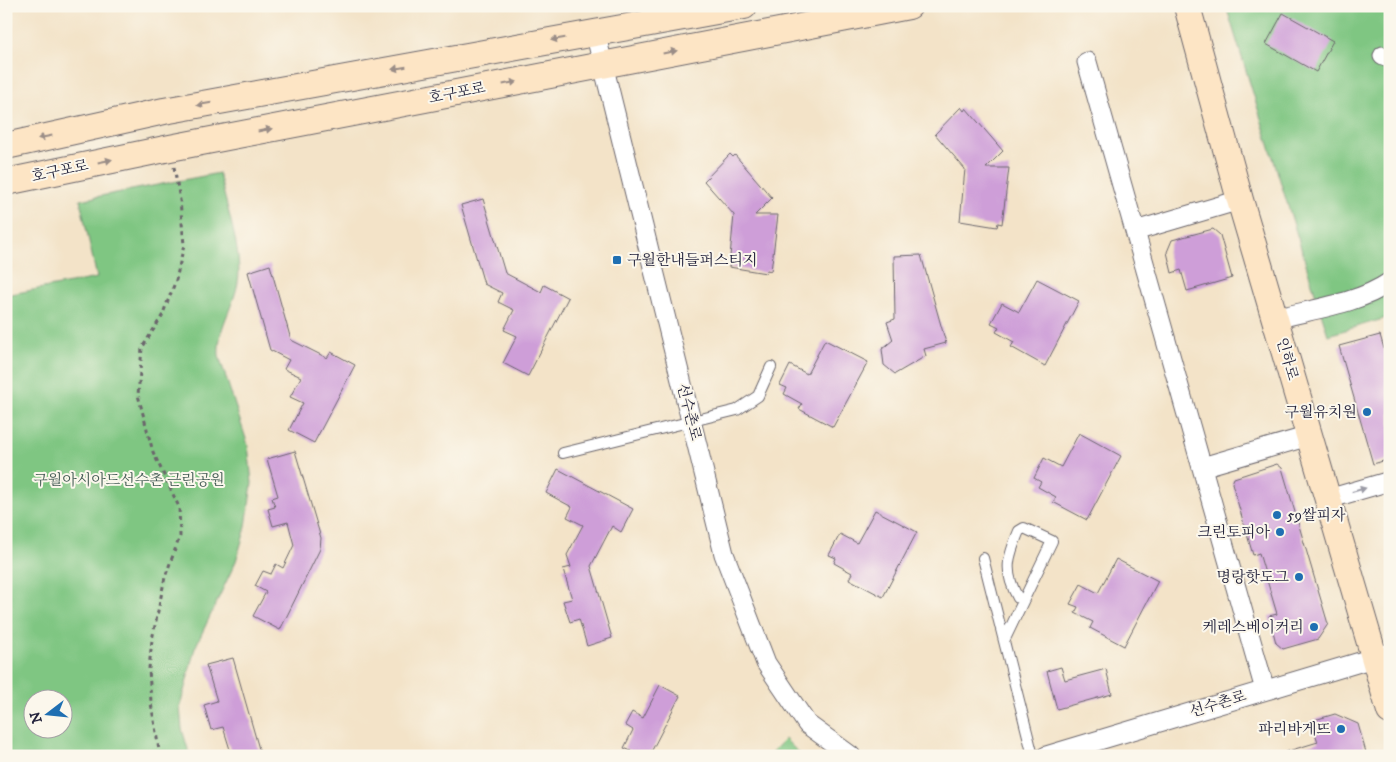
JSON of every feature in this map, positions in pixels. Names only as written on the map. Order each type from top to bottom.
[{"type":"main road","points":[[6,146],[164,111],[744,6]]},
{"type":"main road","name":"호구포로","points":[[6,182],[170,148],[909,6]]},
{"type":"main road","name":"인하로","points":[[1187,6],[1240,200],[1309,436],[1328,499],[1382,656],[1390,711]]},
{"type":"street","name":"선수촌로","points":[[596,32],[724,554],[766,663],[807,724],[851,756]]},
{"type":"street","points":[[1087,62],[1265,690]]},
{"type":"street","points":[[1135,231],[1240,200]]},
{"type":"street","points":[[1275,319],[1354,298],[1380,289],[1390,282]]},
{"type":"street","points":[[1202,468],[1309,436]]},
{"type":"street","points":[[1328,499],[1390,482]]},
{"type":"street","name":"선수촌로","points":[[1046,756],[1382,656]]},
{"type":"lane","points":[[563,453],[737,410],[758,396],[771,367]]},
{"type":"lane","points":[[1004,641],[1024,600],[1052,541],[1024,528],[1019,531],[1007,559],[1013,590],[1018,598],[1024,600]]},
{"type":"lane","points":[[983,558],[1032,756]]},
{"type":"path","points":[[160,756],[151,703],[149,668],[152,640],[165,577],[180,536],[179,506],[153,452],[138,395],[142,348],[162,316],[176,280],[184,246],[180,200],[170,148]]},
{"type":"green space","points":[[1226,6],[1390,6],[1390,317],[1328,335]]},
{"type":"green space","name":"구월아시아드선수촌 근린공원","points":[[219,173],[233,228],[239,270],[236,292],[220,336],[219,356],[248,445],[252,483],[246,527],[236,561],[195,648],[180,707],[182,729],[190,756],[6,756],[6,295],[97,278],[80,200]]},
{"type":"green space","points":[[785,739],[802,756],[768,756]]},
{"type":"building","points":[[1283,13],[1333,41],[1316,72],[1266,44]]},
{"type":"building","points":[[961,107],[964,111],[966,108],[1003,151],[986,168],[1009,168],[1002,224],[998,223],[997,227],[960,221],[965,169],[935,134]]},
{"type":"building","points":[[730,154],[733,157],[735,155],[772,198],[755,215],[778,215],[771,271],[767,270],[766,273],[729,267],[734,215],[704,181]]},
{"type":"building","points":[[483,199],[505,273],[541,292],[544,285],[568,298],[528,376],[503,363],[517,336],[504,330],[514,310],[498,302],[502,293],[484,284],[461,205]]},
{"type":"building","points":[[1213,229],[1220,235],[1232,278],[1187,291],[1181,270],[1172,273],[1167,252],[1172,240]]},
{"type":"building","points":[[921,255],[946,343],[924,349],[926,356],[895,374],[884,365],[882,349],[893,340],[887,322],[895,319],[894,256]]},
{"type":"building","points":[[270,265],[291,340],[327,358],[331,352],[355,365],[314,443],[289,430],[303,403],[290,397],[301,377],[284,369],[289,360],[270,350],[248,272]]},
{"type":"building","points":[[1037,279],[1079,301],[1045,366],[1011,347],[1014,342],[996,332],[999,327],[991,323],[1002,303],[1019,312]]},
{"type":"building","name":"구월유치원","points":[[1380,335],[1390,369],[1390,459],[1373,464],[1339,346]]},
{"type":"building","points":[[825,340],[868,362],[833,427],[799,409],[802,404],[784,394],[787,388],[780,385],[790,365],[807,374]]},
{"type":"building","points":[[1079,433],[1121,456],[1087,520],[1053,502],[1056,497],[1038,487],[1041,482],[1034,478],[1044,458],[1061,467]]},
{"type":"building","points":[[295,451],[321,538],[320,549],[280,630],[253,616],[266,592],[255,586],[263,571],[271,574],[276,564],[283,568],[294,545],[288,522],[273,526],[268,509],[275,507],[272,498],[278,496],[267,459]]},
{"type":"building","points":[[1277,464],[1282,468],[1328,624],[1318,639],[1283,649],[1276,643],[1269,616],[1277,614],[1259,553],[1253,555],[1232,483],[1234,478]]},
{"type":"building","points":[[558,469],[633,509],[621,532],[612,526],[591,566],[612,638],[587,646],[579,619],[570,622],[563,601],[572,599],[563,569],[571,567],[567,555],[583,525],[567,517],[572,507],[546,493]]},
{"type":"building","points":[[875,510],[917,532],[883,597],[849,579],[852,573],[834,563],[836,558],[829,555],[840,534],[857,543]]},
{"type":"building","points":[[1116,559],[1158,581],[1124,646],[1090,628],[1093,622],[1075,613],[1078,607],[1070,604],[1081,584],[1098,593]]},
{"type":"building","points":[[233,658],[261,756],[232,756],[223,727],[211,730],[204,705],[217,701],[206,665]]},
{"type":"building","points":[[1061,667],[1065,680],[1106,669],[1112,694],[1057,709],[1047,671]]},
{"type":"building","points":[[660,685],[680,696],[649,756],[628,756],[631,751],[624,748],[633,730],[625,725],[632,712],[643,718]]},
{"type":"building","points":[[1335,714],[1358,724],[1367,756],[1286,756],[1285,752],[1318,742],[1311,721]]},
{"type":"place","name":"구월한내들퍼스티지","points":[[617,260]]},
{"type":"place","name":"구월유치원","points":[[1367,412]]},
{"type":"place","name":"59쌀피자","points":[[1277,515]]},
{"type":"place","name":"크린토피아","points":[[1280,532]]},
{"type":"place","name":"명랑핫도그","points":[[1299,577]]},
{"type":"place","name":"케레스베이커리","points":[[1314,627]]},
{"type":"place","name":"파리바게뜨","points":[[1341,729]]}]
